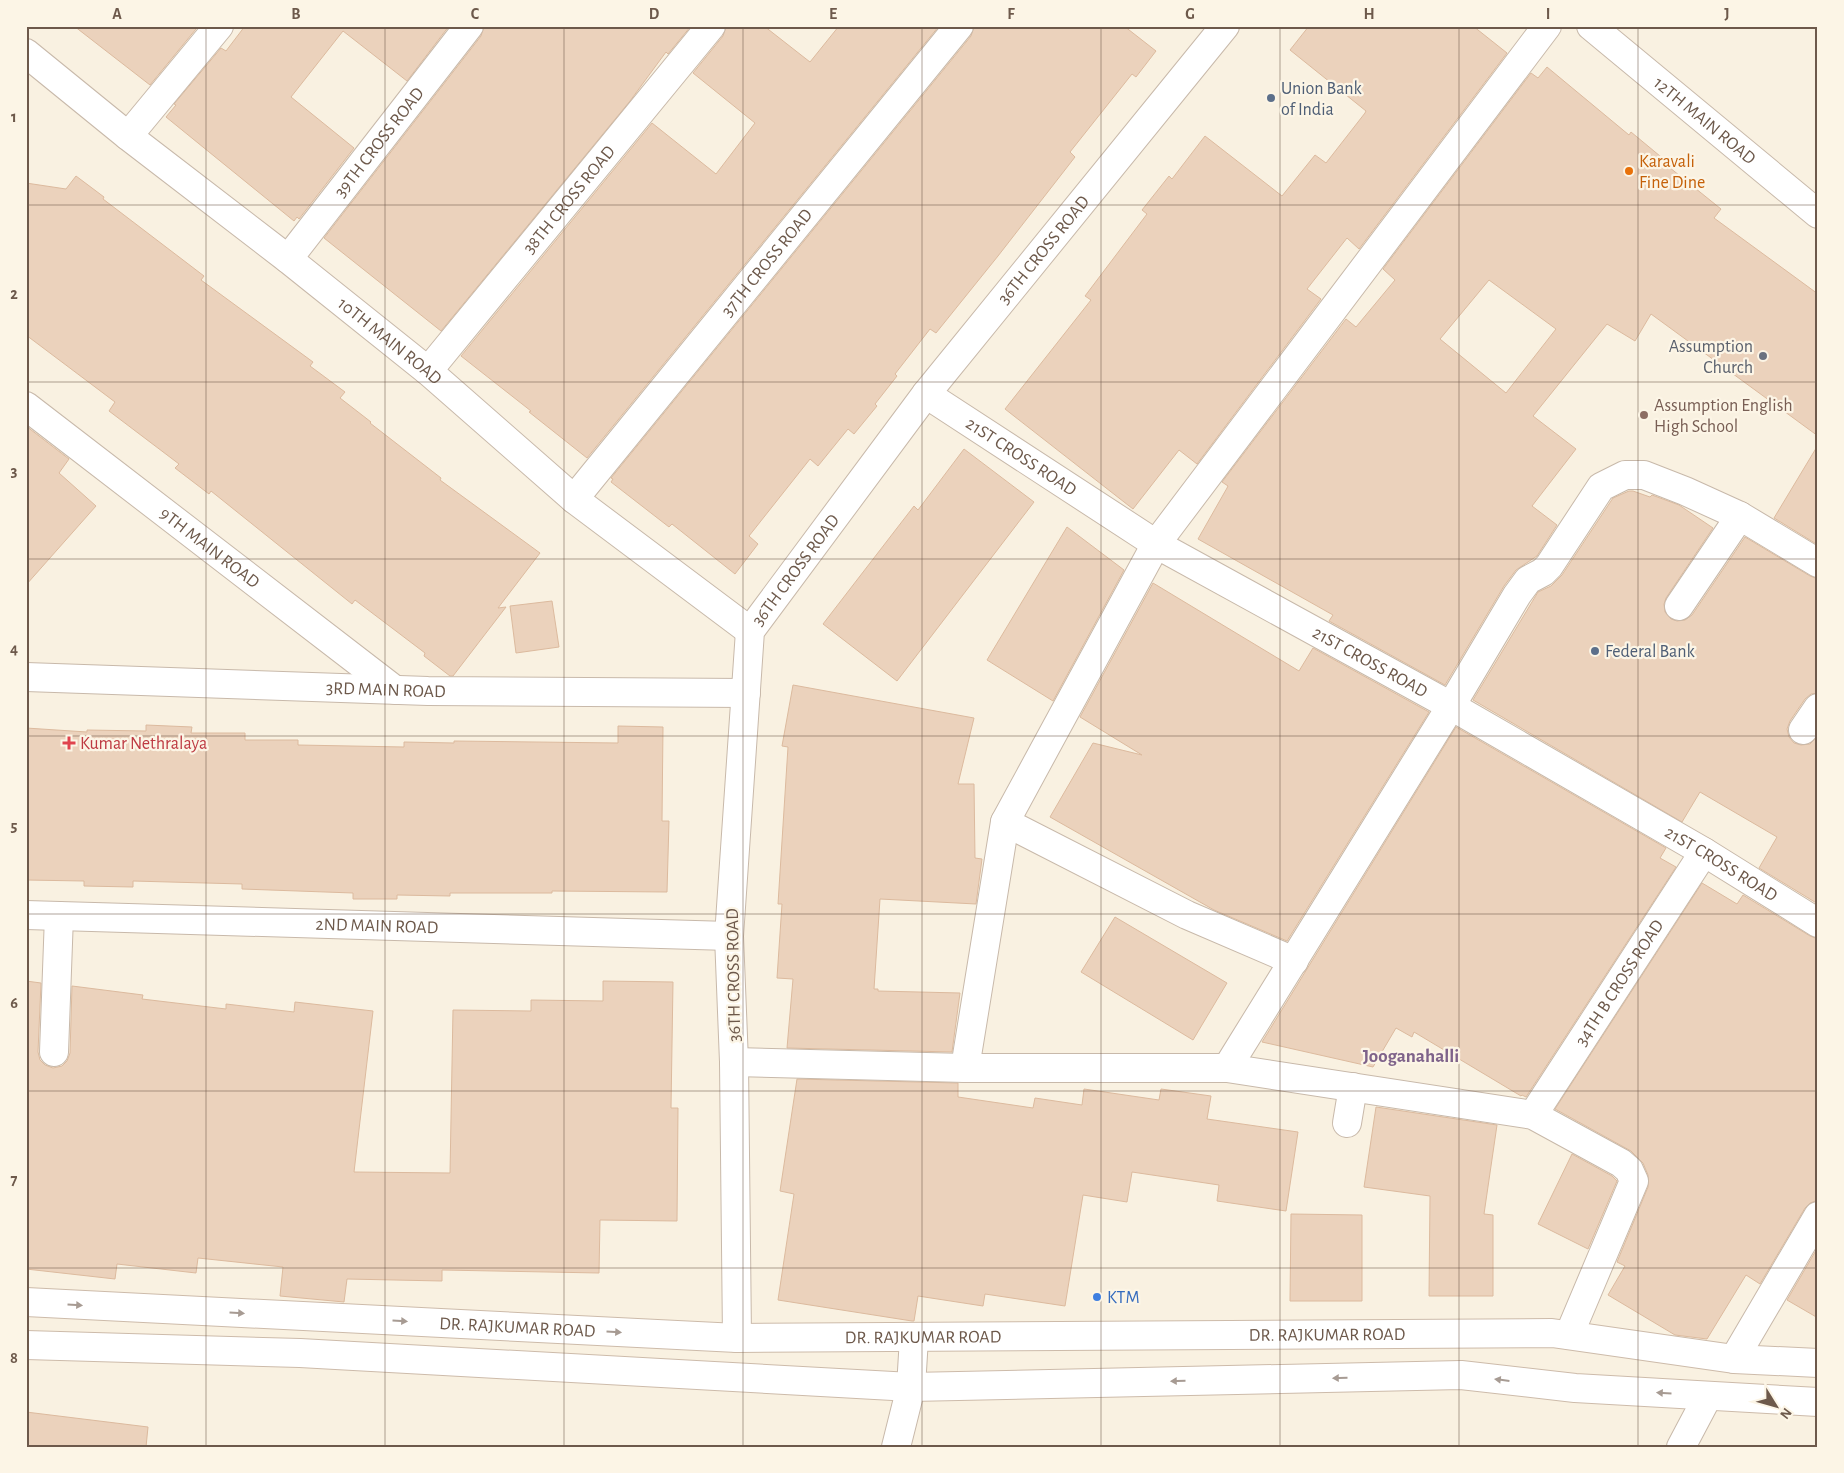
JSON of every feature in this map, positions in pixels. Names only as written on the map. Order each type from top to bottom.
[{"type":"street","points":[[128,136],[219,26]]},
{"type":"street","name":"39TH CROSS ROAD","points":[[288,259],[469,26]]},
{"type":"street","name":"38TH CROSS ROAD","points":[[428,371],[711,26]]},
{"type":"street","name":"37TH CROSS ROAD","points":[[574,500],[958,26]]},
{"type":"street","name":"36TH CROSS ROAD","points":[[737,1338],[734,1062],[728,936],[750,631],[926,394],[1225,26]]},
{"type":"street","points":[[965,1068],[1005,822],[1156,544],[1547,26]]},
{"type":"street","name":"12TH MAIN ROAD","points":[[1591,26],[1818,214]]},
{"type":"street","name":"10TH MAIN ROAD","points":[[26,53],[128,136],[288,259],[428,371],[574,500],[750,631]]},
{"type":"street","name":"21ST CROSS ROAD","points":[[926,394],[1156,544],[1451,706],[1704,852],[1818,923]]},
{"type":"street","name":"9TH MAIN ROAD","points":[[26,406],[395,690]]},
{"type":"street","points":[[1227,1068],[1451,706],[1517,595],[1528,580],[1543,572],[1549,566],[1602,487],[1625,475],[1644,475],[1686,491],[1740,516],[1818,563]]},
{"type":"street","points":[[1678,606],[1740,516]]},
{"type":"street","name":"3RD MAIN ROAD","points":[[26,677],[395,690],[746,693]]},
{"type":"street","points":[[1803,730],[1818,708]]},
{"type":"street","points":[[1005,822],[1187,915],[1294,961]]},
{"type":"street","name":"34TH B CROSS ROAD","points":[[1533,1115],[1704,852]]},
{"type":"street","name":"2ND MAIN ROAD","points":[[26,915],[728,936]]},
{"type":"street","points":[[54,1052],[59,916]]},
{"type":"street","points":[[734,1062],[965,1068],[1227,1068],[1533,1115],[1621,1163],[1629,1170],[1634,1180],[1569,1335]]},
{"type":"street","points":[[1347,1123],[1353,1087]]},
{"type":"street","points":[[1734,1359],[1818,1216]]},
{"type":"street","name":"DR. RAJKUMAR ROAD","points":[[26,1302],[737,1338],[1552,1332],[1734,1359],[1818,1363]]},
{"type":"street","points":[[896,1447],[911,1387],[914,1338]]},
{"type":"street","points":[[26,1344],[300,1353],[911,1387],[1461,1375],[1575,1388],[1818,1402]]},
{"type":"street","points":[[1681,1447],[1708,1396]]},
{"type":"building","points":[[74,26],[193,26],[196,29],[150,85]]},
{"type":"building","points":[[245,26],[449,26],[407,81],[343,31],[291,97],[354,148],[299,219],[297,217],[294,221],[166,117],[176,105],[174,104],[221,48],[226,51]]},
{"type":"building","points":[[484,26],[691,26],[668,54],[666,52],[630,101],[441,331],[324,238],[481,36]]},
{"type":"building","points":[[726,26],[764,26],[810,62],[839,26],[939,26],[587,458],[461,356],[652,123],[716,174],[755,123],[693,73],[723,36]]},
{"type":"building","points":[[974,26],[1124,26],[1156,51],[1136,77],[1132,74],[1070,152],[1075,157],[936,333],[930,329],[895,374],[897,376],[875,404],[877,406],[854,434],[848,429],[818,466],[810,459],[749,536],[758,544],[735,574],[672,524],[669,527],[611,482],[613,479],[611,478],[971,36]]},
{"type":"building","points":[[1309,26],[1473,26],[1507,53],[1359,249],[1347,238],[1307,289],[1321,299],[1197,464],[1179,450],[1133,509],[1005,409],[1091,300],[1085,296],[1147,214],[1142,210],[1169,176],[1172,179],[1205,136],[1282,196],[1315,155],[1326,163],[1366,111],[1290,50]]},
{"type":"building","points":[[1547,67],[1629,135],[1631,132],[1666,161],[1664,163],[1721,209],[1714,218],[1818,294],[1818,436],[1651,314],[1635,341],[1607,324],[1533,416],[1576,449],[1532,506],[1557,525],[1537,556],[1516,570],[1504,586],[1445,685],[1329,621],[1333,615],[1198,539],[1228,486],[1222,482],[1346,319],[1356,327],[1395,280],[1383,269],[1531,73],[1538,78]],"holes":[[[1489,280],[1556,329],[1506,393],[1440,339]]]},
{"type":"building","points":[[76,176],[104,197],[103,199],[204,276],[201,280],[313,362],[310,366],[345,392],[340,398],[441,478],[440,480],[540,553],[498,608],[506,607],[453,676],[450,676],[424,656],[425,653],[355,600],[352,604],[211,491],[209,494],[175,468],[179,464],[109,411],[115,402],[26,335],[26,183],[66,189]]},
{"type":"building","points":[[26,426],[69,459],[59,473],[96,506],[26,585]]},
{"type":"building","points":[[1818,445],[1818,545],[1774,518]]},
{"type":"building","points":[[964,449],[1034,502],[897,681],[823,624],[914,506],[918,510]]},
{"type":"building","points":[[1629,491],[1650,497],[1652,495],[1679,505],[1713,528],[1666,598],[1664,604],[1665,612],[1671,619],[1677,621],[1685,620],[1692,615],[1745,537],[1818,579],[1818,693],[1811,694],[1805,699],[1790,721],[1787,729],[1789,737],[1794,743],[1801,745],[1810,744],[1818,736],[1818,904],[1759,868],[1777,837],[1700,792],[1682,822],[1473,700],[1538,592],[1551,586],[1562,575],[1613,498]]},
{"type":"building","points":[[1067,527],[1124,570],[1053,701],[987,660]]},
{"type":"building","points":[[1153,583],[1299,671],[1313,648],[1429,712],[1287,941],[1214,910],[1050,817],[1093,743],[1142,755],[1080,717]]},
{"type":"building","points":[[552,601],[559,647],[516,653],[510,606]]},
{"type":"building","points":[[793,685],[974,718],[958,784],[974,784],[975,858],[982,859],[976,904],[880,899],[874,989],[878,989],[878,991],[960,993],[952,1052],[787,1048],[793,979],[777,978],[782,904],[778,904],[788,747],[782,746]]},
{"type":"building","points":[[146,725],[192,727],[191,733],[245,733],[245,740],[298,740],[298,745],[404,747],[404,742],[454,743],[454,741],[618,743],[618,726],[663,727],[662,821],[669,821],[667,892],[552,891],[552,893],[450,893],[450,896],[397,895],[397,899],[353,899],[353,893],[242,889],[242,884],[133,881],[133,887],[84,886],[84,881],[26,880],[26,728],[87,732],[87,730],[146,731]]},
{"type":"building","points":[[1456,727],[1666,848],[1660,858],[1676,867],[1526,1097],[1521,1096],[1414,1032],[1412,1037],[1396,1028],[1373,1067],[1262,1042]]},
{"type":"building","points":[[1702,883],[1737,904],[1743,895],[1818,939],[1818,1200],[1810,1203],[1805,1208],[1760,1284],[1746,1275],[1707,1339],[1675,1335],[1608,1295],[1625,1266],[1617,1262],[1648,1187],[1648,1175],[1643,1163],[1631,1151],[1555,1109]]},
{"type":"building","points":[[1115,917],[1227,983],[1193,1040],[1081,972]]},
{"type":"building","points":[[26,981],[41,983],[38,1052],[40,1060],[45,1065],[53,1068],[62,1066],[67,1061],[70,1053],[72,986],[143,995],[142,999],[226,1009],[226,1004],[294,1012],[295,1002],[373,1011],[354,1172],[450,1173],[453,1010],[531,1011],[531,1000],[603,1001],[603,981],[673,982],[671,1108],[678,1108],[677,1221],[600,1220],[599,1273],[442,1270],[442,1281],[347,1279],[344,1302],[280,1296],[283,1267],[198,1258],[196,1273],[117,1264],[115,1279],[26,1269]]},
{"type":"building","points":[[797,1079],[958,1083],[958,1097],[1033,1108],[1035,1098],[1082,1105],[1084,1089],[1159,1100],[1161,1089],[1211,1096],[1207,1119],[1298,1132],[1286,1211],[1217,1201],[1219,1185],[1132,1172],[1127,1202],[1083,1195],[1065,1306],[985,1294],[983,1306],[918,1296],[914,1321],[912,1321],[778,1300],[794,1194],[780,1191]]},
{"type":"building","points":[[1376,1107],[1497,1125],[1484,1214],[1493,1215],[1493,1296],[1429,1296],[1430,1196],[1364,1187]]},
{"type":"building","points":[[1572,1154],[1612,1176],[1617,1181],[1588,1249],[1538,1224]]},
{"type":"building","points":[[1291,1214],[1362,1215],[1362,1301],[1290,1301]]},
{"type":"building","points":[[1818,1247],[1818,1318],[1787,1300]]},
{"type":"building","points":[[26,1412],[148,1427],[146,1447],[26,1447]]},
{"type":"place","name":"Union Bank of India","points":[[1271,98]]},
{"type":"place","name":"Karavali Fine Dine","points":[[1629,171]]},
{"type":"place","name":"Assumption Church","points":[[1763,356]]},
{"type":"place","name":"Assumption English High School","points":[[1644,415]]},
{"type":"place","name":"Federal Bank","points":[[1595,651]]},
{"type":"place","name":"Kumar Nethralaya","points":[[69,743]]},
{"type":"place","name":"KTM","points":[[1097,1297]]},
{"type":"district","name":"Jooganahalli","points":[[1411,1055]]}]
